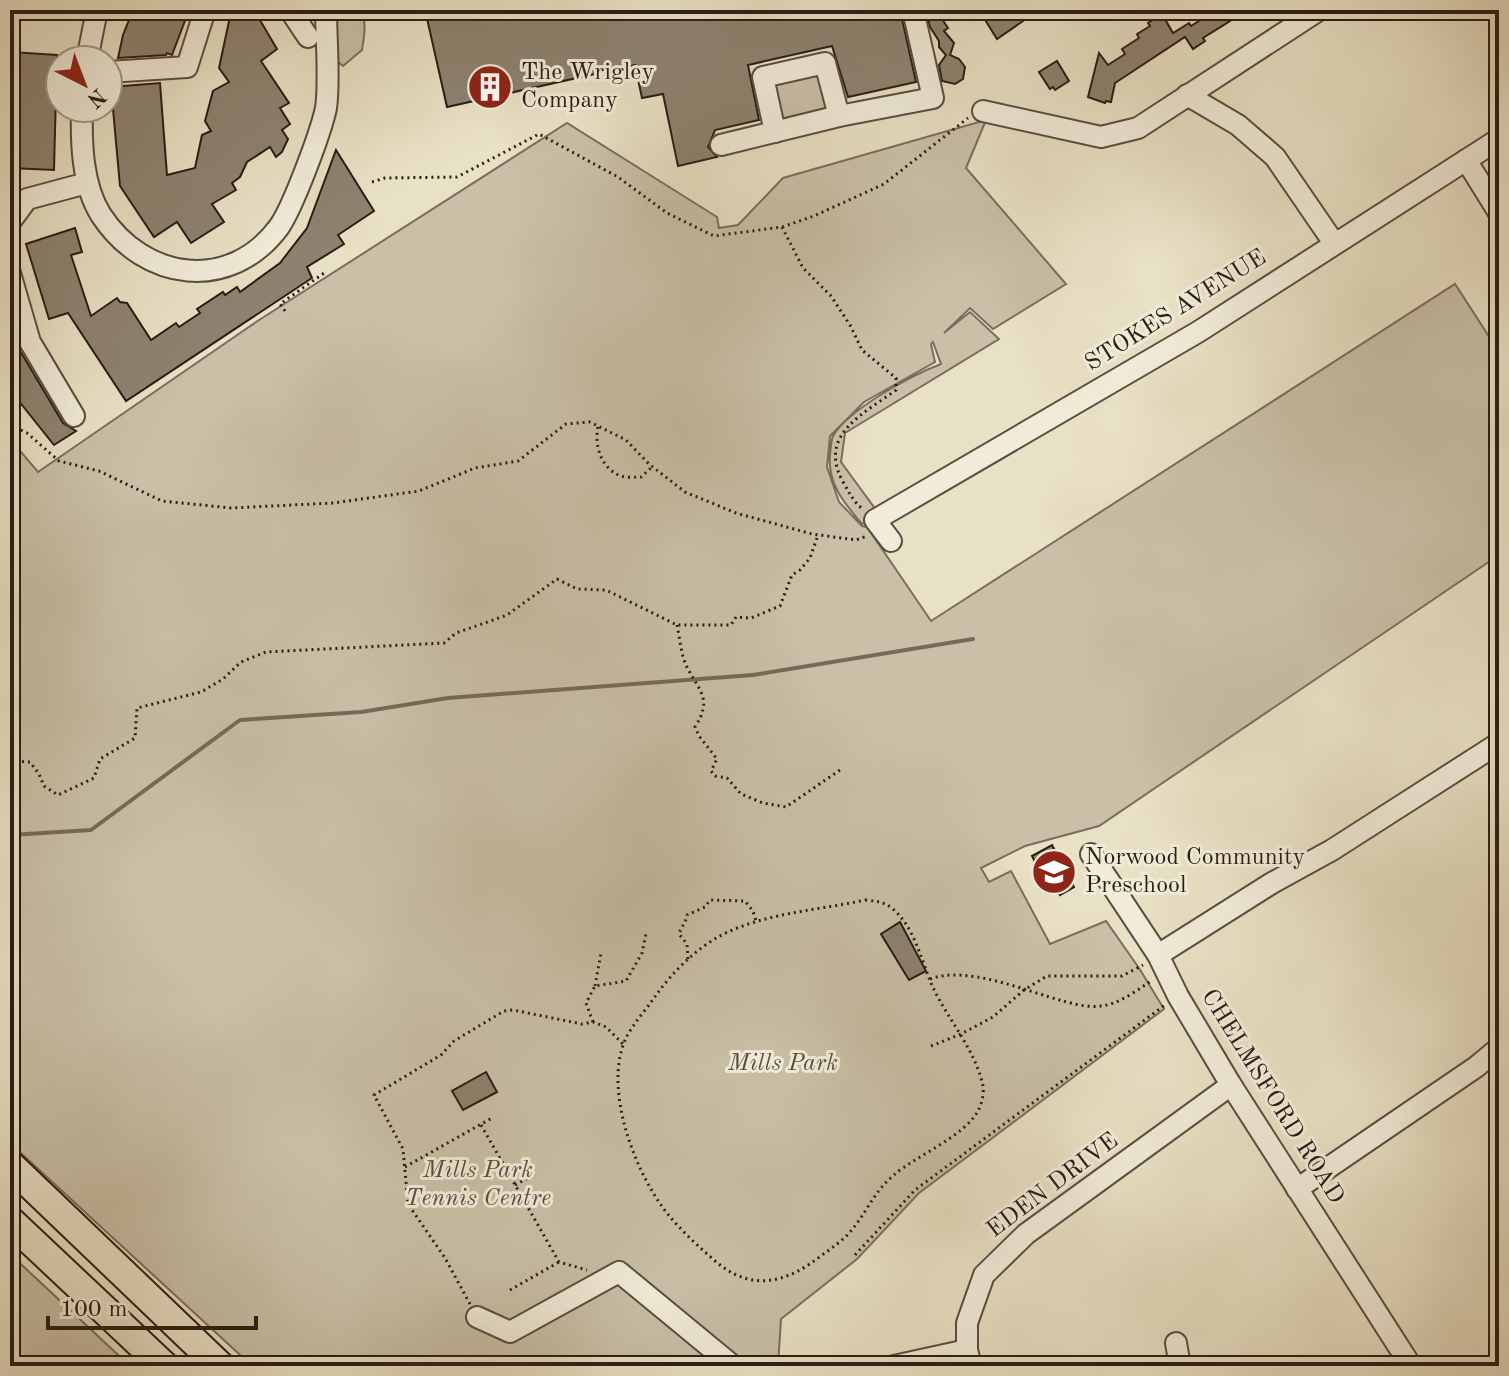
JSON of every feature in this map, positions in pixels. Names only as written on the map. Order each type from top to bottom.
[{"type":"highway","points":[[10,1165],[220,1366]]},
{"type":"highway","points":[[10,1221],[164,1366]]},
{"type":"street","points":[[90,44],[97,10]]},
{"type":"street","points":[[124,71],[187,67],[205,10]]},
{"type":"street","points":[[290,10],[308,37]]},
{"type":"street","points":[[83,124],[87,183],[100,214],[139,256],[170,268],[209,272],[230,267],[254,252],[280,225],[296,191],[326,107],[326,10]]},
{"type":"street","points":[[721,145],[839,116],[933,98],[913,10]]},
{"type":"street","points":[[978,112],[1101,137],[1138,128],[1319,10]]},
{"type":"street","points":[[775,132],[763,77],[825,63],[839,116]]},
{"type":"street","points":[[1187,95],[1238,125],[1275,157],[1334,243]]},
{"type":"street","name":"STOKES AVENUE","points":[[871,516],[1198,332],[1499,139]]},
{"type":"street","points":[[1466,160],[1499,213]]},
{"type":"street","points":[[10,222],[27,199],[87,183]]},
{"type":"street","points":[[10,273],[30,342],[74,416]]},
{"type":"street","points":[[871,516],[891,541]]},
{"type":"street","points":[[1158,955],[1272,883],[1332,850],[1499,743]]},
{"type":"street","name":"CHELMSFORD ROAD","points":[[1091,854],[1158,955],[1178,996],[1231,1085],[1411,1366]]},
{"type":"street","points":[[1297,1189],[1476,1067],[1499,1048]]},
{"type":"street","name":"EDEN DRIVE","points":[[969,1358],[967,1323],[984,1275],[1026,1234],[1231,1085]]},
{"type":"street","points":[[477,1317],[510,1332],[619,1272],[733,1366]]},
{"type":"street","points":[[1176,1343],[1180,1366]]},
{"type":"street","points":[[894,1366],[969,1358]]},
{"type":"path","points":[[372,182],[385,178],[457,177],[539,134],[618,177],[667,213],[714,236],[782,227],[884,184],[978,112]]},
{"type":"path","points":[[10,425],[27,433],[59,461],[99,471],[162,501],[231,508],[333,503],[419,491],[475,468],[518,461],[566,424],[590,422],[626,440],[652,467],[685,492],[736,513],[818,535],[856,540],[868,536],[871,516],[855,503],[838,472],[836,442],[846,427],[896,390],[896,378],[862,350],[831,296],[803,268],[782,227]]},
{"type":"path","points":[[285,311],[280,304],[327,271]]},
{"type":"path","points":[[598,427],[595,441],[610,469],[622,477],[641,477],[652,467]]},
{"type":"path","points":[[10,761],[30,762],[44,786],[58,795],[69,792],[94,778],[100,759],[135,738],[137,708],[201,692],[223,679],[241,662],[266,652],[444,643],[456,633],[507,615],[557,579],[577,589],[606,590],[677,625],[731,625],[736,617],[751,618],[780,606],[792,575],[810,558],[818,535]]},
{"type":"path","points":[[677,625],[686,667],[704,698],[704,712],[695,727],[717,759],[711,771],[715,776],[727,778],[741,794],[763,803],[786,807],[840,770]]},
{"type":"path","points":[[688,960],[687,944],[679,934],[681,928],[687,915],[705,907],[710,900],[745,901],[756,921]]},
{"type":"path","points":[[877,901],[888,905],[902,918],[924,960],[930,979],[961,1034],[984,1089],[973,1120],[880,1186],[850,1232],[834,1247],[801,1272],[785,1279],[765,1281],[738,1276],[717,1263],[659,1202],[638,1162],[622,1119],[617,1077],[627,1037],[659,991],[688,960],[714,939],[756,921],[797,910],[877,901]]},
{"type":"path","points":[[595,986],[626,981],[642,953],[646,934]]},
{"type":"path","points":[[593,1022],[586,1003],[595,986],[601,953]]},
{"type":"path","points":[[931,1046],[993,1017],[1024,990],[1047,976],[1122,976],[1158,955]]},
{"type":"path","points":[[930,979],[951,973],[1100,1007],[1130,995],[1158,976]]},
{"type":"path","points":[[855,1255],[915,1190],[1178,996]]},
{"type":"path","points":[[477,1317],[445,1258],[408,1204],[403,1149],[374,1095],[441,1055],[454,1041],[504,1011],[513,1010],[582,1024],[593,1022],[606,1027],[624,1045]]},
{"type":"path","points":[[405,1167],[492,1118]]},
{"type":"path","points":[[481,1125],[559,1262]]},
{"type":"path","points":[[515,1185],[531,1178],[534,1167]]},
{"type":"path","points":[[510,1290],[559,1262],[583,1268],[603,1281]]},
{"type":"green space","points":[[336,10],[361,10],[364,20],[362,50],[343,66],[337,61]]},
{"type":"green space","points":[[820,73],[827,108],[824,113],[783,120],[775,83]]},
{"type":"green space","points":[[986,120],[966,168],[1066,284],[993,329],[970,308],[944,333],[970,312],[999,339],[845,433],[841,462],[879,514],[862,524],[834,483],[830,464],[832,438],[867,404],[898,384],[941,364],[933,342],[935,362],[864,402],[830,436],[827,467],[839,502],[862,526],[867,527],[931,621],[1455,284],[1499,352],[1499,555],[1099,826],[1025,846],[981,868],[989,882],[1011,871],[1050,944],[1106,921],[1164,1009],[919,1193],[857,1259],[781,1319],[778,1366],[252,1366],[10,1143],[10,439],[38,472],[256,322],[567,123],[717,217],[719,228],[738,225],[783,178]]},
{"type":"green space","points":[[10,1254],[130,1366],[10,1366]]},
{"type":"building","points":[[133,10],[189,10],[172,55],[124,58],[123,35]]},
{"type":"building","points":[[254,10],[277,49],[261,61],[289,103],[280,108],[290,124],[282,130],[288,139],[276,157],[270,147],[247,162],[240,177],[232,183],[236,190],[212,204],[224,222],[191,243],[177,222],[154,237],[120,186],[114,124],[124,124],[124,86],[160,83],[167,175],[195,168],[202,135],[211,131],[205,121],[213,91],[229,82],[219,68],[231,12]]},
{"type":"building","name":"The Wrigley Company","points":[[445,10],[900,10],[916,82],[848,97],[832,46],[748,65],[759,120],[715,130],[708,147],[717,157],[678,166],[663,94],[642,98],[635,65],[447,107],[426,14]]},
{"type":"building","points":[[926,10],[936,10],[948,28],[944,31],[954,43],[950,55],[959,59],[965,67],[963,79],[955,84],[942,81],[939,65],[946,55],[930,27]]},
{"type":"building","points":[[979,10],[1039,10],[997,39]]},
{"type":"building","points":[[1216,10],[1241,10],[1193,49],[1185,37],[1115,83],[1111,102],[1088,97],[1099,53],[1108,65],[1125,54],[1122,49],[1139,38],[1137,34],[1162,14],[1173,33]]},
{"type":"building","points":[[10,52],[44,54],[44,124],[55,124],[54,170],[10,168]]},
{"type":"building","points":[[1057,61],[1069,81],[1055,90],[1053,87],[1050,89],[1039,72]]},
{"type":"building","points":[[336,150],[374,211],[338,235],[344,244],[307,267],[312,278],[126,401],[68,313],[49,319],[26,244],[75,228],[82,252],[71,255],[91,316],[117,298],[127,303],[151,340],[176,323],[179,327],[200,313],[197,309],[223,292],[225,295],[237,287],[240,292],[280,263],[307,228]]},
{"type":"building","points":[[10,320],[19,349],[63,423],[76,431],[54,445],[10,390]]},
{"type":"building","points":[[1052,845],[1074,887],[1060,895],[1056,886],[1046,892],[1036,874],[1040,872],[1032,856]]},
{"type":"building","points":[[900,922],[926,971],[909,980],[881,934]]},
{"type":"building","points":[[486,1072],[497,1092],[463,1110],[452,1091]]},
{"type":"waterway","points":[[10,835],[91,830],[240,720],[361,712],[448,698],[753,675],[973,639]]},
{"type":"place","name":"The Wrigley Company","points":[[490,87]]},
{"type":"place","name":"Norwood Community Preschool","points":[[1054,872]]},
{"type":"park label","name":"Mills Park","points":[[783,1064]]},
{"type":"park label","name":"Mills Park Tennis Centre","points":[[478,1185]]}]
